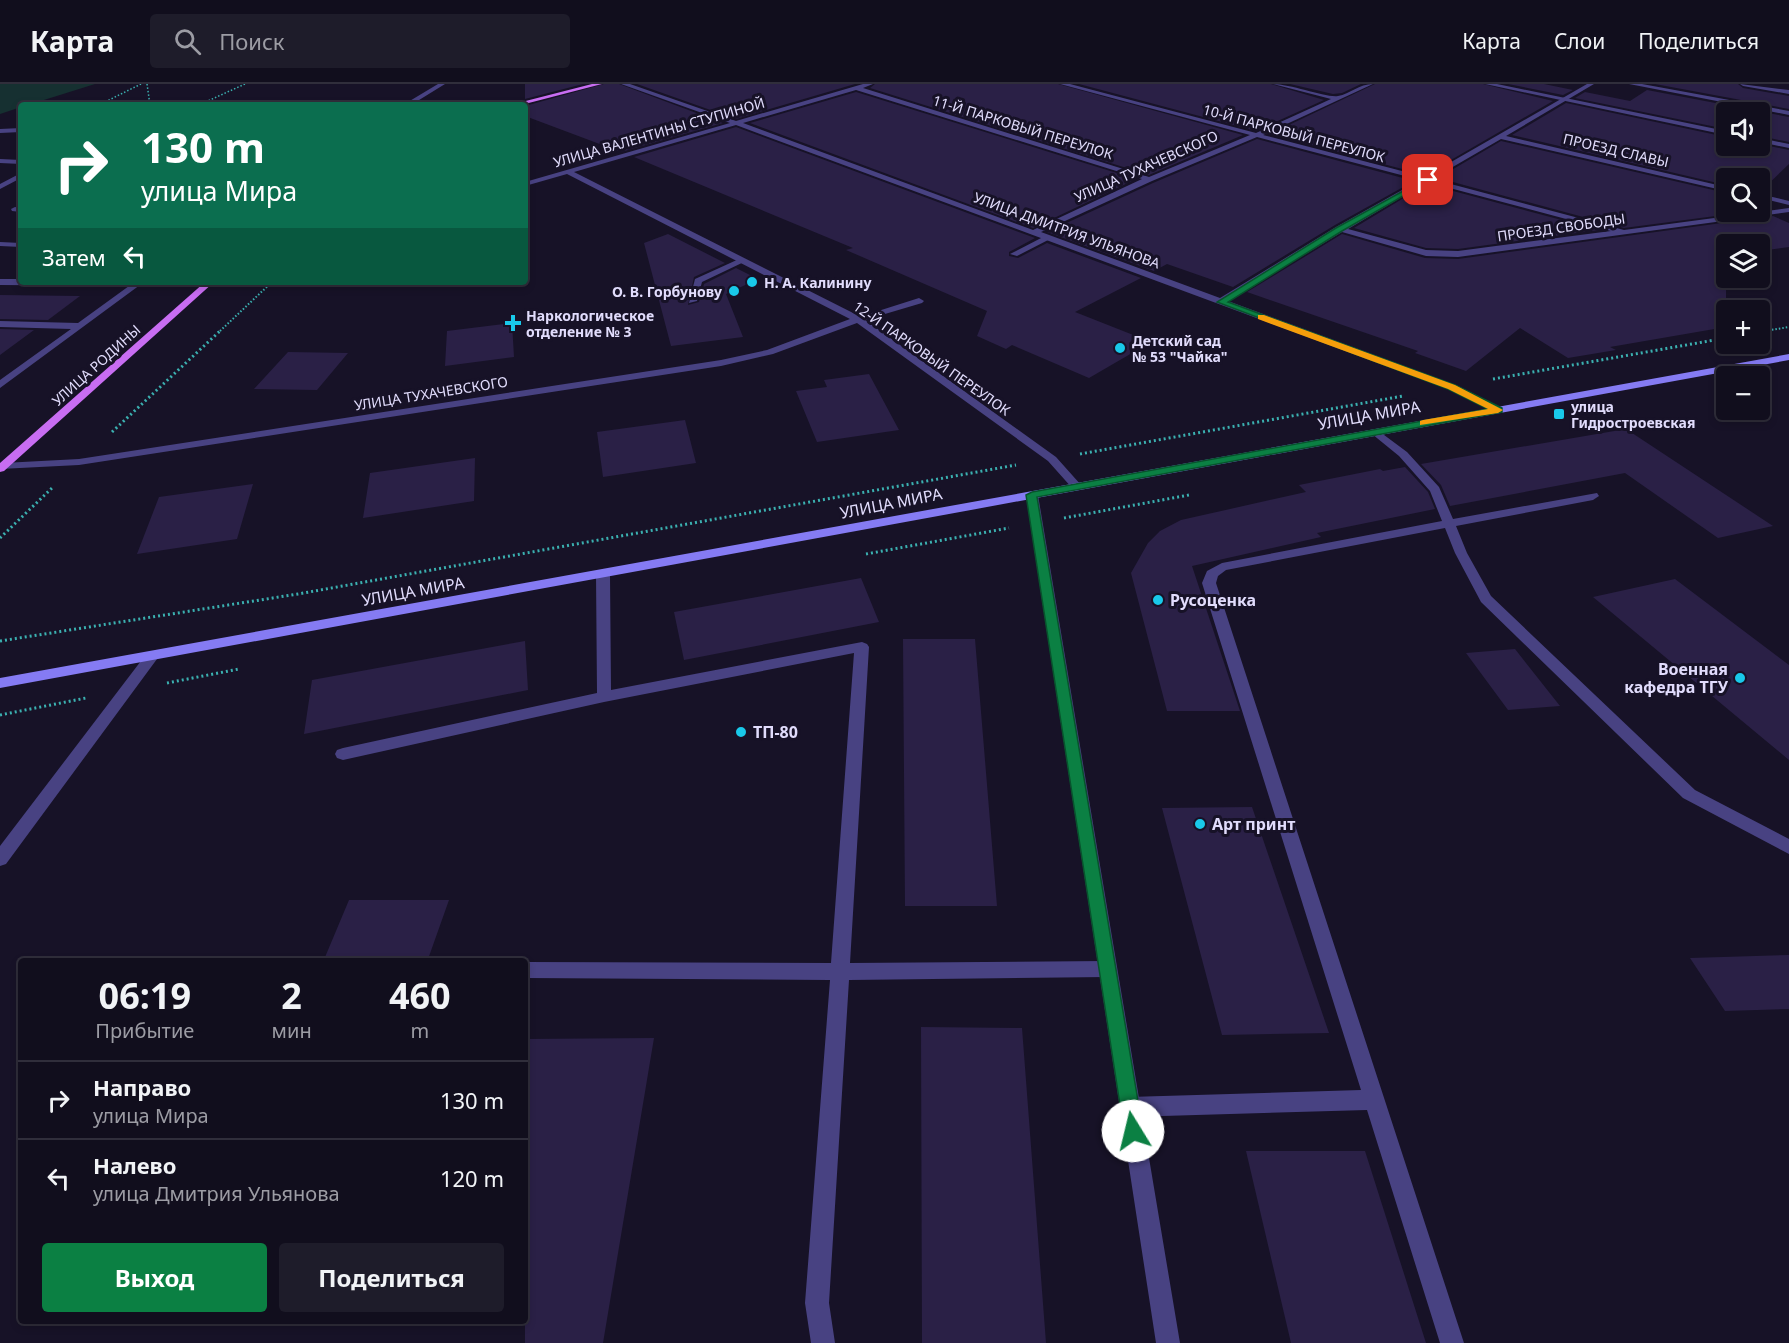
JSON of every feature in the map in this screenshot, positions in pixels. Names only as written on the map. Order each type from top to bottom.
[{"type":"main road","points":[[525,102],[599,84]]},
{"type":"main road","name":"УЛИЦА РОДИНЫ","points":[[1,468],[207,285]]},
{"type":"main road","name":"УЛИЦА МИРА","points":[[0,683],[603,575],[1789,357]]},
{"type":"street","points":[[411,102],[442,84]]},
{"type":"street","name":"УЛИЦА ДМИТРИЯ УЛЬЯНОВА","points":[[624,84],[734,122],[1452,387],[1498,410]]},
{"type":"street","name":"УЛИЦА ВАЛЕНТИНЫ СТУПИНОЙ","points":[[528,183],[870,84]]},
{"type":"street","name":"10-Й ПАРКОВЫЙ ПЕРЕУЛОК","points":[[1063,84],[1624,232]]},
{"type":"street","points":[[1276,84],[1339,99]]},
{"type":"street","name":"УЛИЦА ТУХАЧЕВСКОГО","points":[[1033,233],[1149,178],[1256,135],[1370,84]]},
{"type":"street","points":[[1488,84],[1716,132]]},
{"type":"street","points":[[1221,302],[1339,229],[1428,180],[1591,84]]},
{"type":"street","points":[[1632,84],[1789,113]]},
{"type":"street","points":[[1743,84],[1789,92]]},
{"type":"street","name":"11-Й ПАРКОВЫЙ ПЕРЕУЛОК","points":[[856,88],[1149,178]]},
{"type":"street","points":[[0,131],[18,130]]},
{"type":"street","name":"ПРОЕЗД СЛАВЫ","points":[[1500,137],[1716,187]]},
{"type":"street","points":[[1770,142],[1789,146]]},
{"type":"street","points":[[0,161],[18,162]]},
{"type":"street","name":"12-Й ПАРКОВЫЙ ПЕРЕУЛОК","points":[[566,171],[858,319],[1052,459],[1077,487]]},
{"type":"street","points":[[0,187],[18,177]]},
{"type":"street","points":[[1770,198],[1789,203]]},
{"type":"street","name":"ПРОЕЗД СВОБОДЫ","points":[[1339,229],[1426,252],[1458,254],[1789,210]]},
{"type":"street","points":[[1014,254],[1048,238]]},
{"type":"street","points":[[0,244],[18,244]]},
{"type":"street","points":[[692,301],[698,281],[742,261]]},
{"type":"street","points":[[0,282],[18,282]]},
{"type":"street","points":[[0,385],[137,285]]},
{"type":"street","name":"УЛИЦА ТУХАЧЕВСКОГО","points":[[1,468],[79,462],[722,363],[770,352],[858,319],[920,301]]},
{"type":"street","points":[[0,324],[81,326]]},
{"type":"street","points":[[0,370],[20,370]]},
{"type":"street","points":[[1376,432],[1403,454],[1435,490],[1461,553],[1486,599],[1689,794],[1789,847]]},
{"type":"street","points":[[1032,495],[1168,1343]]},
{"type":"street","points":[[1452,1343],[1209,583],[1212,574],[1222,567],[1593,496]]},
{"type":"street","points":[[603,575],[604,697]]},
{"type":"street","points":[[343,754],[604,697],[862,647],[817,1303],[823,1343]]},
{"type":"street","points":[[0,859],[152,656]]},
{"type":"street","points":[[528,970],[839,972],[1107,969]]},
{"type":"street","points":[[1129,1107],[1374,1100]]},
{"type":"path","points":[[105,102],[141,84]]},
{"type":"path","points":[[147,84],[148,102]]},
{"type":"path","points":[[206,102],[245,84]]},
{"type":"path","points":[[0,537],[269,285]]},
{"type":"path","points":[[1770,330],[1789,327]]},
{"type":"path","points":[[0,641],[298,594],[1716,340]]},
{"type":"green space","points":[[0,84],[95,84],[38,102],[18,102],[18,108],[0,114]]},
{"type":"building","points":[[525,84],[583,84],[525,99]]},
{"type":"building","points":[[604,84],[619,84],[723,123],[621,152],[528,117],[528,105]]},
{"type":"building","points":[[637,84],[855,84],[736,119]]},
{"type":"building","points":[[875,84],[1058,84],[1243,135],[1149,175],[870,88]]},
{"type":"building","points":[[1079,84],[1271,84],[1324,100],[1256,131]]},
{"type":"building","points":[[1290,84],[1361,84],[1342,93],[1333,94]]},
{"type":"building","points":[[1375,84],[1483,84],[1553,101],[1425,175],[1270,134]]},
{"type":"building","points":[[1508,84],[1544,84],[1573,90],[1563,95]]},
{"type":"building","points":[[1655,84],[1738,84],[1743,88],[1789,96],[1789,109],[1770,105],[1770,102],[1751,102]]},
{"type":"building","points":[[1647,90],[1716,103],[1716,127],[1575,98],[1585,92],[1630,101]]},
{"type":"building","points":[[856,92],[1136,179],[1033,228],[750,123]]},
{"type":"building","points":[[1566,103],[1716,135],[1716,156],[1770,156],[1770,146],[1789,150],[1789,164],[1770,182],[1770,168],[1716,168],[1716,183],[1512,135]]},
{"type":"building","points":[[1770,113],[1789,117],[1789,142],[1770,138]]},
{"type":"building","points":[[736,127],[1035,238],[1009,252],[1009,256],[1018,258],[1047,243],[1141,278],[1075,312],[1151,342],[1089,378],[1012,345],[1006,349],[977,336],[987,311],[846,250],[853,248],[634,157]]},
{"type":"building","points":[[1257,139],[1414,181],[1335,225],[1233,287],[1167,264],[1154,271],[1047,232],[1153,183]]},
{"type":"building","points":[[1501,141],[1716,191],[1716,216],[1624,228],[1438,178]]},
{"type":"building","points":[[1427,184],[1599,230],[1458,249],[1426,248],[1354,228]]},
{"type":"building","points":[[1770,216],[1789,223],[1789,247],[1770,250],[1770,234],[1716,234],[1716,288],[1726,288],[1726,300],[1716,300],[1716,329],[1610,347],[1616,350],[1568,358],[1520,328],[1466,371],[1415,353],[1418,351],[1247,292],[1342,234],[1425,258],[1458,259],[1729,222],[1770,222]]},
{"type":"building","points":[[668,234],[725,263],[694,277],[688,305],[699,302],[704,284],[736,268],[758,279],[726,294],[743,337],[671,346],[644,243]]},
{"type":"building","points":[[0,295],[80,296],[48,320],[0,319]]},
{"type":"building","points":[[512,323],[514,357],[445,366],[447,331]]},
{"type":"building","points":[[0,329],[34,330],[0,355]]},
{"type":"building","points":[[288,352],[348,353],[317,390],[254,389]]},
{"type":"building","points":[[869,374],[899,430],[817,442],[796,391],[827,387],[824,380]]},
{"type":"building","points":[[685,420],[696,463],[603,477],[597,432]]},
{"type":"building","points":[[1626,429],[1773,526],[1718,538],[1625,473],[1450,506],[1441,485],[1421,464]]},
{"type":"building","points":[[475,458],[474,501],[363,518],[370,473]]},
{"type":"building","points":[[1405,467],[1428,492],[1435,509],[1317,533],[1321,537],[1192,566],[1240,711],[1167,711],[1131,573],[1148,543],[1160,531],[1181,520],[1306,492],[1299,485],[1380,469],[1383,471]]},
{"type":"building","points":[[253,484],[237,539],[137,554],[159,497]]},
{"type":"building","points":[[861,578],[879,622],[684,660],[674,612]]},
{"type":"building","name":"Военная кафедра ТГУ","points":[[1675,579],[1789,665],[1789,760],[1593,597]]},
{"type":"building","points":[[903,639],[975,639],[997,906],[905,906]]},
{"type":"building","points":[[525,641],[528,690],[304,734],[312,680]]},
{"type":"building","points":[[1515,649],[1560,706],[1508,710],[1466,653]]},
{"type":"building","points":[[1252,807],[1329,1033],[1222,1035],[1162,808]]},
{"type":"building","points":[[349,900],[449,900],[428,958],[325,958]]},
{"type":"building","points":[[1789,955],[1789,1009],[1725,1011],[1690,958]]},
{"type":"building","points":[[921,1027],[1022,1028],[1046,1343],[922,1343]]},
{"type":"building","points":[[654,1038],[603,1343],[525,1343],[525,1324],[528,1324],[528,1039]]},
{"type":"building","points":[[1246,1151],[1365,1151],[1426,1343],[1291,1343]]},
{"type":"slow traffic","points":[[1261,317],[1452,387],[1498,410],[1423,423]]},
{"type":"place","name":"Н. А. Калинину","points":[[752,282]]},
{"type":"place","name":"О. В. Горбунову","points":[[734,291]]},
{"type":"place","name":"Наркологическое отделение № 3","points":[[513,323]]},
{"type":"place","name":"Детский сад № 53 \"Чайка\"","points":[[1120,348]]},
{"type":"place","name":"улица Гидростроевская","points":[[1559,414]]},
{"type":"place","name":"Русоценка","points":[[1158,600]]},
{"type":"place","name":"Военная кафедра ТГУ","points":[[1740,678]]},
{"type":"place","name":"ТП-80","points":[[741,732]]},
{"type":"place","name":"Арт принт","points":[[1200,824]]},
{"type":"route","points":[[1133,1131],[1032,495],[1498,410],[1452,387],[1221,302],[1339,229],[1428,180]]}]
